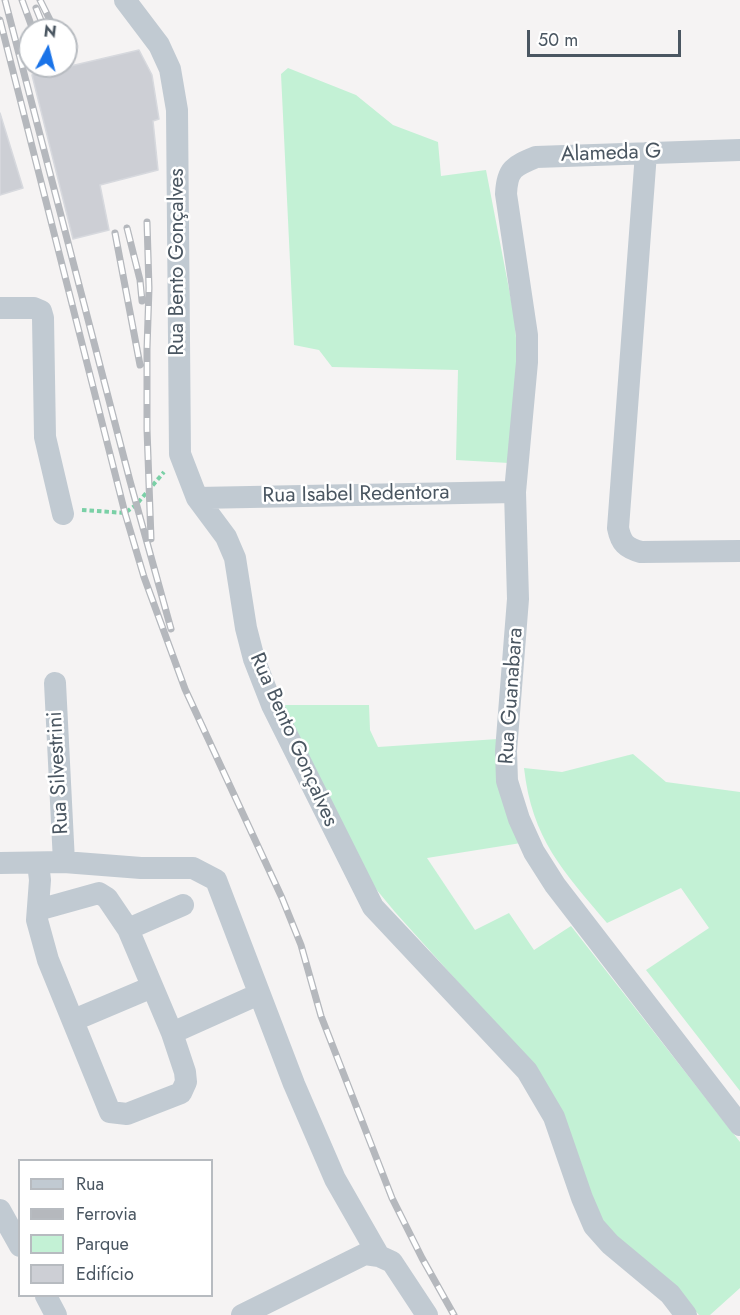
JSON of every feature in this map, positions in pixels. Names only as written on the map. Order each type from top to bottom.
[{"type":"street","name":"Rua Bento Gonçalves","points":[[125,0],[159,45],[170,69],[177,110],[180,454],[196,498],[226,537],[235,558],[246,628],[254,659],[272,705],[373,907],[527,1071],[554,1117],[594,1226],[610,1244],[670,1294],[686,1315]]},
{"type":"street","name":"Alameda G","points":[[506,194],[507,179],[515,166],[536,157],[740,150]]},
{"type":"street","points":[[646,153],[619,517],[620,538],[630,549],[641,552],[740,551]]},
{"type":"street","name":"Rua Guanabara","points":[[506,194],[527,335],[527,362],[515,492],[518,598],[506,751],[507,781],[519,819],[534,852],[555,885],[740,1125]]},
{"type":"street","points":[[0,308],[34,308],[40,311],[43,318],[45,437],[63,514]]},
{"type":"street","name":"Rua Isabel Redentora","points":[[196,498],[515,492]]},
{"type":"street","name":"Rua Silvestrini","points":[[55,683],[64,862]]},
{"type":"street","points":[[0,863],[64,862],[141,868],[193,868],[216,880],[294,1084],[335,1179],[379,1256]]},
{"type":"street","points":[[38,863],[40,880],[37,920],[48,960],[110,1112],[127,1114],[180,1093],[186,1082],[185,1072],[172,1033],[128,929],[107,898],[99,893],[38,910]]},
{"type":"street","points":[[128,929],[183,905]]},
{"type":"street","points":[[74,1020],[152,987]]},
{"type":"street","points":[[172,1033],[259,994]]},
{"type":"street","points":[[0,1210],[18,1242]]},
{"type":"street","points":[[242,1315],[365,1254],[379,1256],[392,1262],[427,1315]]},
{"type":"street","points":[[47,1297],[56,1315]]},
{"type":"path","points":[[63,514],[81,510],[125,513],[136,505],[180,454]]},
{"type":"green space","points":[[288,68],[356,95],[393,125],[438,142],[441,176],[486,170],[515,320],[517,356],[509,463],[456,460],[458,370],[332,367],[319,350],[294,345],[281,74]]},
{"type":"green space","points":[[281,705],[369,705],[370,730],[378,747],[498,739],[521,843],[427,858],[475,930],[509,913],[534,950],[571,926],[740,1142],[740,1288],[710,1315],[699,1315],[667,1279],[612,1236],[601,1220],[563,1115],[537,1070],[371,883]]},
{"type":"green space","points":[[633,754],[666,782],[740,792],[740,1091],[646,970],[709,928],[681,888],[607,923],[552,853],[534,815],[524,768],[562,772]]},
{"type":"building","points":[[139,50],[152,75],[159,119],[153,121],[158,170],[100,185],[109,230],[73,239],[33,78],[78,78],[78,64]]},
{"type":"building","points":[[0,113],[23,188],[0,195]]},
{"type":"railway","points":[[5,0],[130,481],[171,629]]},
{"type":"railway","points":[[22,0],[29,18]]},
{"type":"railway","points":[[40,0],[49,18]]},
{"type":"railway","points":[[36,8],[40,18]]},
{"type":"railway","points":[[0,20],[125,513],[144,577],[185,689],[282,898],[301,945],[321,1016],[392,1198],[454,1315]]},
{"type":"railway","points":[[147,222],[149,288],[147,429],[151,539]]},
{"type":"railway","points":[[127,228],[140,280],[142,301]]},
{"type":"railway","points":[[115,233],[140,365]]}]
